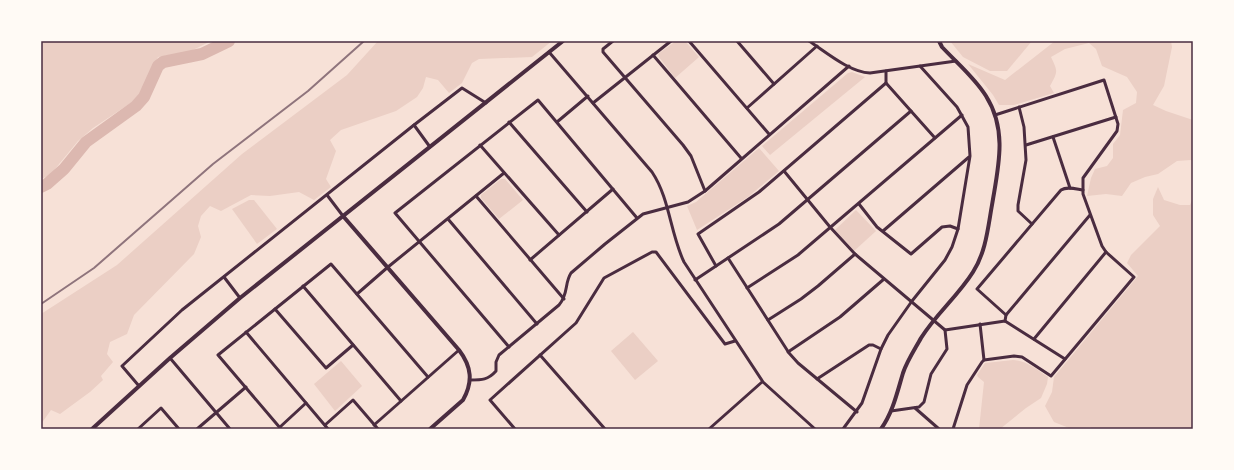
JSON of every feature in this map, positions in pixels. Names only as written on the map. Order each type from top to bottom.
[{"type":"street","points":[[92,429],[170,358],[240,298],[563,41]]},
{"type":"street","points":[[612,41],[603,49],[603,52],[691,156],[705,191]]},
{"type":"street","points":[[593,102],[671,41]]},
{"type":"street","points":[[689,41],[769,134]]},
{"type":"street","points":[[737,41],[774,84]]},
{"type":"street","points":[[809,41],[849,66],[864,73],[956,61]]},
{"type":"street","points":[[882,428],[891,411],[904,372],[922,337],[978,264],[985,242],[1000,158],[1000,134],[995,114],[987,96],[939,41]]},
{"type":"street","points":[[747,108],[817,46]]},
{"type":"street","points":[[549,52],[652,172],[662,190],[679,251],[695,280],[762,382],[815,429]]},
{"type":"street","points":[[653,55],[741,158]]},
{"type":"street","points":[[470,380],[484,380],[489,378],[496,371],[497,358],[564,299],[568,278],[571,273],[637,218],[648,212],[688,202],[705,191],[741,158],[849,66]]},
{"type":"street","points":[[843,429],[857,412],[862,403],[881,349],[895,324],[945,260],[952,247],[958,228],[970,156],[968,127],[957,107],[920,66]]},
{"type":"street","points":[[886,71],[886,83],[935,138]]},
{"type":"street","points":[[953,429],[967,386],[984,360],[1014,356],[1022,357],[1051,376],[1134,277],[1106,252],[1098,238],[1083,194],[1084,178],[1117,131],[1118,124],[1104,80],[995,114]]},
{"type":"street","points":[[716,266],[698,234],[747,202],[886,83]]},
{"type":"street","points":[[139,386],[122,366],[182,310],[462,88],[486,102]]},
{"type":"street","points":[[557,122],[588,96]]},
{"type":"street","points":[[509,347],[395,213],[538,100],[637,218]]},
{"type":"street","points":[[1019,107],[1024,127],[1026,160],[1018,211],[1032,224]]},
{"type":"street","points":[[695,280],[779,224],[911,111]]},
{"type":"street","points":[[748,288],[798,254],[859,204],[962,115]]},
{"type":"street","points":[[1026,145],[1116,117]]},
{"type":"street","points":[[510,122],[586,212]]},
{"type":"street","points":[[414,125],[430,147]]},
{"type":"street","points":[[1053,137],[1070,188]]},
{"type":"street","points":[[480,145],[559,235]]},
{"type":"street","points":[[882,231],[970,156]]},
{"type":"street","points":[[784,171],[854,254],[935,320],[945,330],[947,349],[931,374],[924,402],[920,407],[891,411]]},
{"type":"street","points":[[357,294],[504,173]]},
{"type":"street","points":[[1006,315],[977,289],[1063,188],[1083,190]]},
{"type":"street","points":[[530,260],[613,189]]},
{"type":"street","points":[[327,195],[459,350],[468,364],[470,380],[463,400],[430,429]]},
{"type":"street","points":[[476,196],[564,299]]},
{"type":"street","points":[[859,204],[877,227],[911,254],[942,228],[950,226],[958,228]]},
{"type":"street","points":[[1005,321],[1006,315],[1090,215]]},
{"type":"street","points":[[448,219],[537,324]]},
{"type":"street","points":[[515,429],[490,400],[576,322],[604,278],[652,252],[656,252],[725,344],[735,341]]},
{"type":"street","points":[[1034,339],[1106,252]]},
{"type":"street","points":[[768,320],[818,286],[854,254]]},
{"type":"street","points":[[728,258],[788,352],[798,363],[857,412]]},
{"type":"street","points":[[306,403],[280,428],[218,355],[331,264],[428,377]]},
{"type":"street","points":[[224,277],[240,298]]},
{"type":"street","points":[[788,352],[840,317],[884,279]]},
{"type":"street","points":[[303,286],[401,401]]},
{"type":"street","points":[[275,309],[326,368],[354,345]]},
{"type":"street","points":[[945,330],[1005,321],[1065,359]]},
{"type":"street","points":[[980,324],[984,360]]},
{"type":"street","points":[[246,332],[328,429]]},
{"type":"street","points":[[818,379],[869,345],[873,345],[881,349]]},
{"type":"street","points":[[374,424],[459,350]]},
{"type":"street","points":[[540,355],[605,429]]},
{"type":"street","points":[[170,358],[230,429]]},
{"type":"street","points":[[709,429],[762,382]]},
{"type":"street","points":[[197,429],[246,387]]},
{"type":"street","points":[[325,425],[353,400],[378,429]]},
{"type":"street","points":[[138,429],[161,408],[179,429]]},
{"type":"street","points":[[915,408],[939,429]]},
{"type":"shaded area","points":[[41,41],[211,41],[189,52],[158,57],[138,98],[93,128],[78,141],[50,175],[41,179]]},
{"type":"shaded area","points":[[378,41],[552,41],[532,57],[479,59],[472,63],[462,83],[449,93],[438,80],[426,77],[423,88],[417,97],[396,111],[341,130],[330,140],[336,151],[326,179],[331,187],[314,200],[299,192],[270,196],[251,195],[221,211],[210,206],[201,216],[198,226],[201,237],[194,254],[134,315],[127,334],[110,342],[107,354],[113,362],[101,376],[103,380],[90,392],[60,414],[51,410],[41,424],[41,314],[117,265],[242,154],[347,75]]},
{"type":"shaded area","points":[[676,41],[685,41],[699,57],[675,78],[658,54]]},
{"type":"shaded area","points":[[950,41],[1032,41],[1007,71],[990,71],[963,57]]},
{"type":"shaded area","points":[[1055,41],[1171,41],[1172,47],[1164,86],[1153,105],[1193,120],[1193,162],[1191,160],[1177,161],[1158,174],[1145,177],[1131,183],[1122,196],[1106,194],[1087,196],[1091,178],[1095,169],[1107,166],[1113,158],[1113,144],[1120,135],[1123,110],[1136,103],[1137,92],[1127,77],[1102,66],[1096,49],[1089,43],[1065,49],[1051,57],[1056,72],[1050,86],[1054,93],[1014,105],[999,105],[993,95],[968,64],[1005,80]]},
{"type":"shaded area","points":[[852,72],[865,77],[770,155],[762,146],[848,73]]},
{"type":"shaded area","points":[[759,148],[779,171],[748,197],[697,230],[687,206],[696,202]]},
{"type":"shaded area","points":[[501,179],[505,179],[523,200],[499,219],[481,198],[481,195]]},
{"type":"shaded area","points":[[1158,187],[1164,200],[1180,205],[1190,205],[1193,198],[1193,428],[1092,429],[1090,427],[1069,428],[1054,422],[1045,406],[1052,392],[1054,377],[1138,276],[1127,263],[1131,255],[1160,226],[1153,215],[1153,199]]},
{"type":"shaded area","points":[[249,200],[254,200],[277,229],[257,244],[232,209]]},
{"type":"shaded area","points":[[856,210],[876,231],[854,251],[835,230]]},
{"type":"shaded area","points":[[633,332],[658,361],[635,380],[611,351]]},
{"type":"shaded area","points":[[1013,360],[1027,364],[1048,377],[1047,384],[1041,398],[1000,429],[979,429],[984,382],[977,375],[985,363]]},
{"type":"shaded area","points":[[341,361],[362,386],[335,411],[314,384]]},
{"type":"waterway","points":[[41,187],[47,184],[64,169],[86,142],[136,106],[144,97],[158,66],[163,62],[202,54],[229,41]]},
{"type":"railway","points":[[41,304],[94,268],[213,164],[308,91],[364,41]]}]
